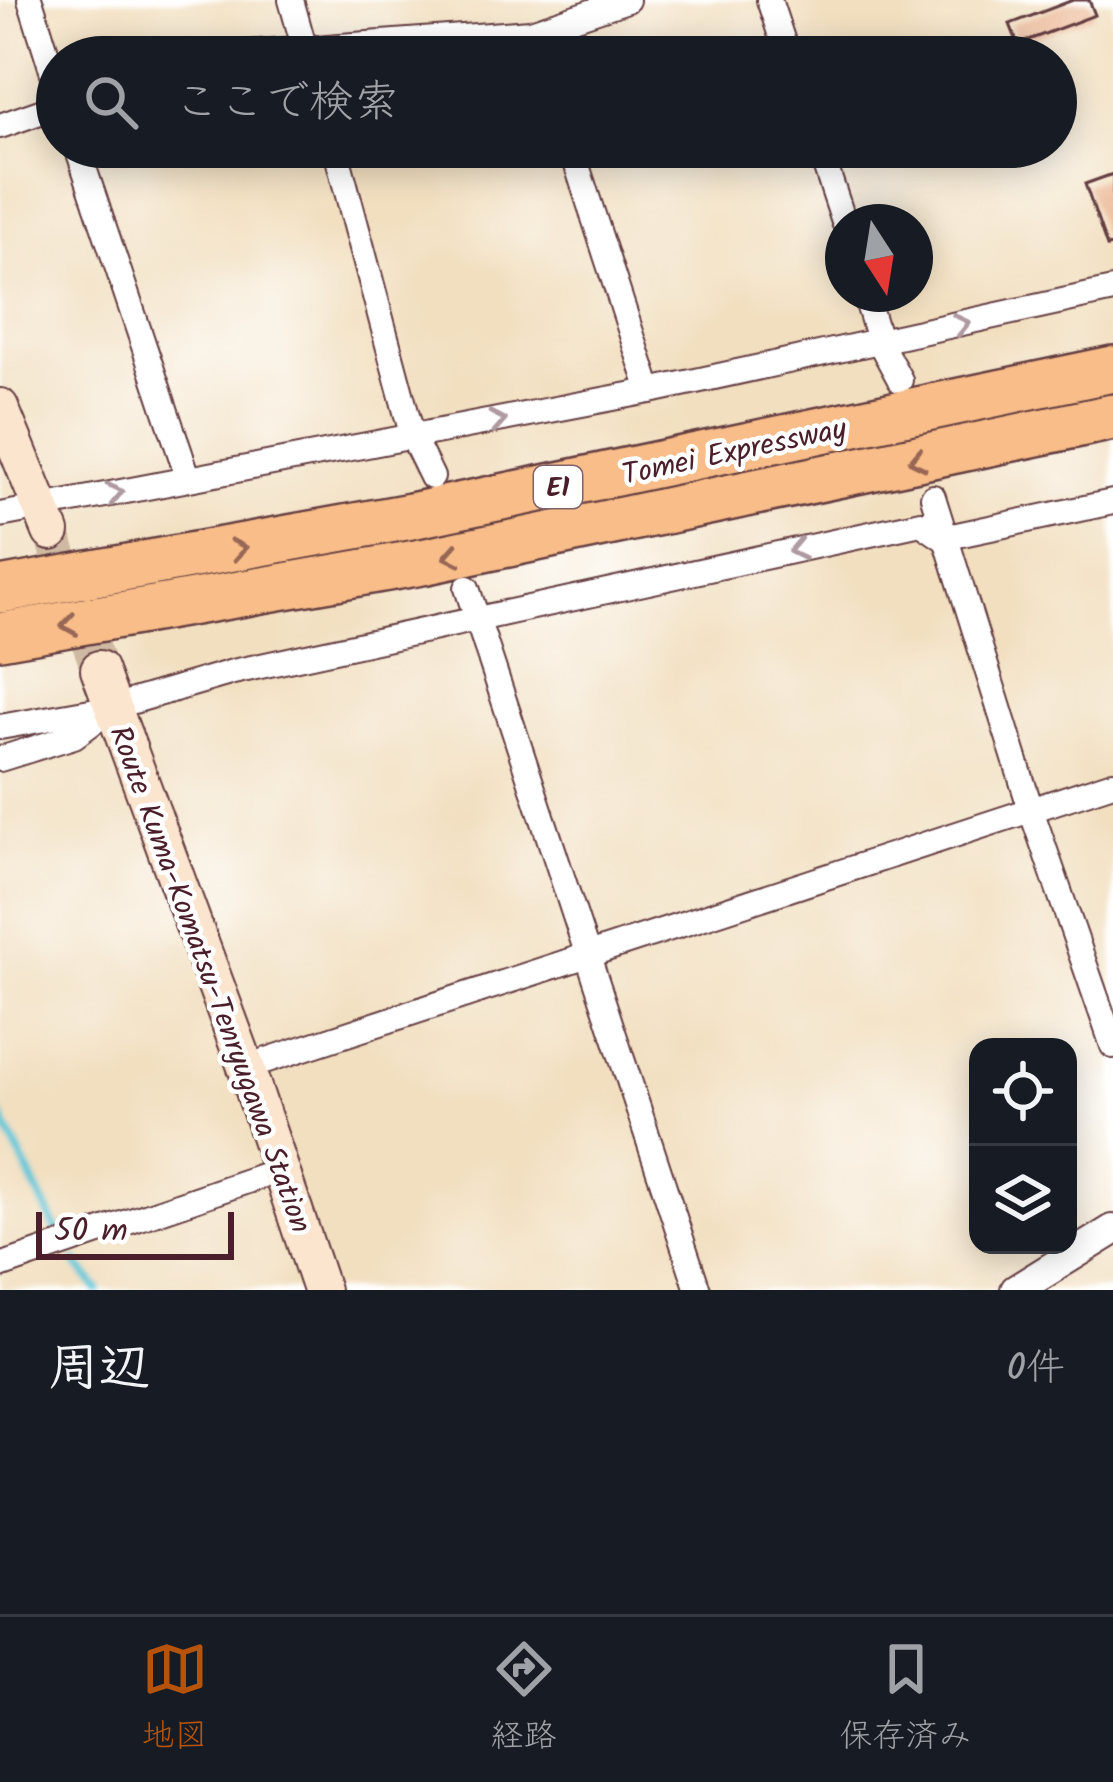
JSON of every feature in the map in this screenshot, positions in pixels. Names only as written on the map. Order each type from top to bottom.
[{"type":"highway","name":"Tomei Expressway","points":[[0,590],[434,512],[1113,369]]},
{"type":"highway","name":"Tomei Expressway","points":[[0,637],[422,562],[1113,417]]},
{"type":"main road","points":[[0,407],[47,520]]},
{"type":"main road","name":"Route Kuma-Komatsu-Tenryugawa Station","points":[[99,669],[246,1067],[321,1290]]},
{"type":"street","points":[[30,0],[41,36]]},
{"type":"street","points":[[291,0],[301,36]]},
{"type":"street","points":[[491,36],[532,32],[627,0]]},
{"type":"street","points":[[769,0],[781,36]]},
{"type":"street","points":[[532,32],[533,36]]},
{"type":"street","points":[[0,126],[36,113]]},
{"type":"street","points":[[84,168],[188,477]]},
{"type":"street","points":[[341,168],[413,438],[432,477]]},
{"type":"street","points":[[578,168],[650,391]]},
{"type":"street","points":[[826,168],[838,204]]},
{"type":"street","points":[[0,515],[47,520],[188,477],[650,391],[1113,290]]},
{"type":"street","points":[[870,312],[880,344],[900,380]]},
{"type":"street","points":[[934,497],[1031,811],[1113,1046]]},
{"type":"street","points":[[0,727],[113,707],[233,672],[921,523],[943,538],[1113,502]]},
{"type":"street","points":[[467,588],[698,1290]]},
{"type":"street","points":[[0,759],[74,736],[113,707]]},
{"type":"street","points":[[246,1067],[1113,783]]},
{"type":"street","points":[[0,1266],[279,1170]]},
{"type":"street","points":[[1016,1290],[1113,1230]]},
{"type":"building","points":[[1073,0],[1089,0],[1095,15],[1039,36],[1015,36],[1010,24]]},
{"type":"building","points":[[1113,174],[1113,245],[1107,247],[1085,184]]},
{"type":"waterway","points":[[0,1114],[60,1237]]},
{"type":"waterway","points":[[76,1262],[98,1290]]},
{"type":"tunnel","points":[[51,532],[99,669]]}]
